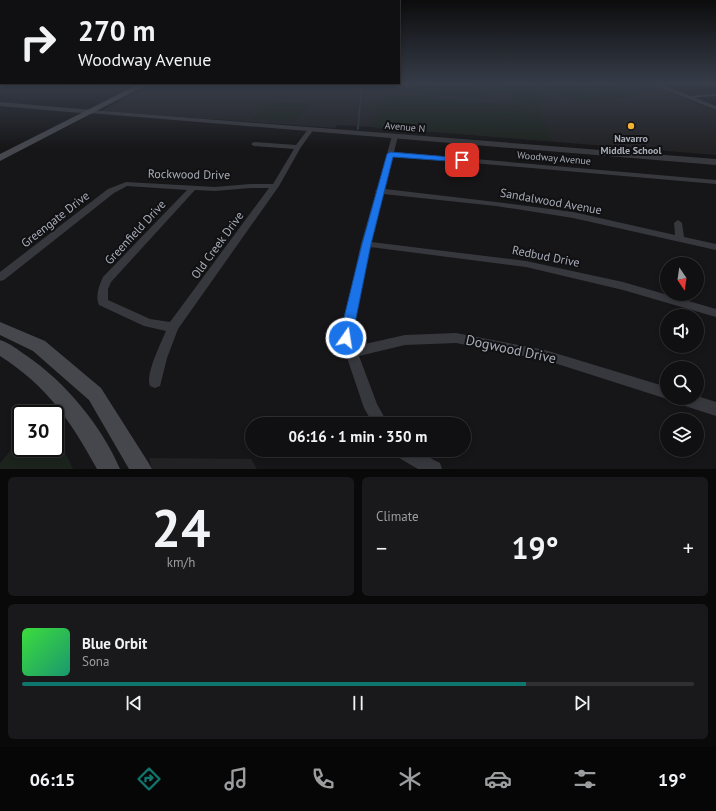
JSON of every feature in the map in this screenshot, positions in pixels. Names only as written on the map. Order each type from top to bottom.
[{"type":"main road","points":[[0,158],[100,105]]},
{"type":"main road","points":[[0,153],[102,105]]},
{"type":"main road","points":[[0,328],[39,346],[95,394],[141,469]]},
{"type":"main road","points":[[0,347],[17,358],[56,391],[85,428],[109,469]]},
{"type":"street","points":[[11,105],[88,111]]},
{"type":"street","name":"Avenue N","points":[[88,111],[716,162]]},
{"type":"street","name":"Old Creek Drive","points":[[155,382],[161,358],[173,327],[275,186],[298,147],[311,129]]},
{"type":"street","points":[[377,417],[371,408],[346,338],[366,244],[395,136]]},
{"type":"street","points":[[254,144],[298,147]]},
{"type":"street","name":"Woodway Avenue","points":[[390,154],[716,182]]},
{"type":"street","name":"Rockwood Drive","points":[[126,184],[192,189],[233,184],[275,186]]},
{"type":"street","name":"Greengate Drive","points":[[0,277],[111,191],[126,184]]},
{"type":"street","name":"Greenfield Drive","points":[[173,327],[148,323],[103,302],[103,289],[107,280],[192,189]]},
{"type":"street","name":"Sandalwood Avenue","points":[[379,191],[496,204],[566,214],[716,247]]},
{"type":"street","points":[[678,223],[680,238]]},
{"type":"street","name":"Redbud Drive","points":[[366,244],[526,264],[623,286],[716,313]]},
{"type":"street","name":"Dogwood Drive","points":[[352,352],[406,340],[456,338],[545,354],[660,391]]},
{"type":"street","points":[[703,405],[716,409]]},
{"type":"street","points":[[412,457],[434,469]]},
{"type":"shaded area","points":[[112,105],[701,105],[716,111],[716,155],[372,127],[337,125],[335,128],[101,111]]},
{"type":"shaded area","points":[[268,105],[309,105],[295,122],[252,119]]},
{"type":"shaded area","points":[[379,105],[510,105],[537,107],[553,141],[372,127],[378,112]]},
{"type":"shaded area","points":[[12,449],[12,457],[64,457],[64,450],[73,469],[0,469],[0,463]]},
{"type":"shaded area","points":[[149,458],[251,459],[257,469],[152,469]]},
{"type":"waterway","points":[[358,128],[360,105]]},
{"type":"place","name":"Navarro Middle School","points":[[631,126]]},
{"type":"route","points":[[346,338],[366,244],[390,154],[462,160]]}]
